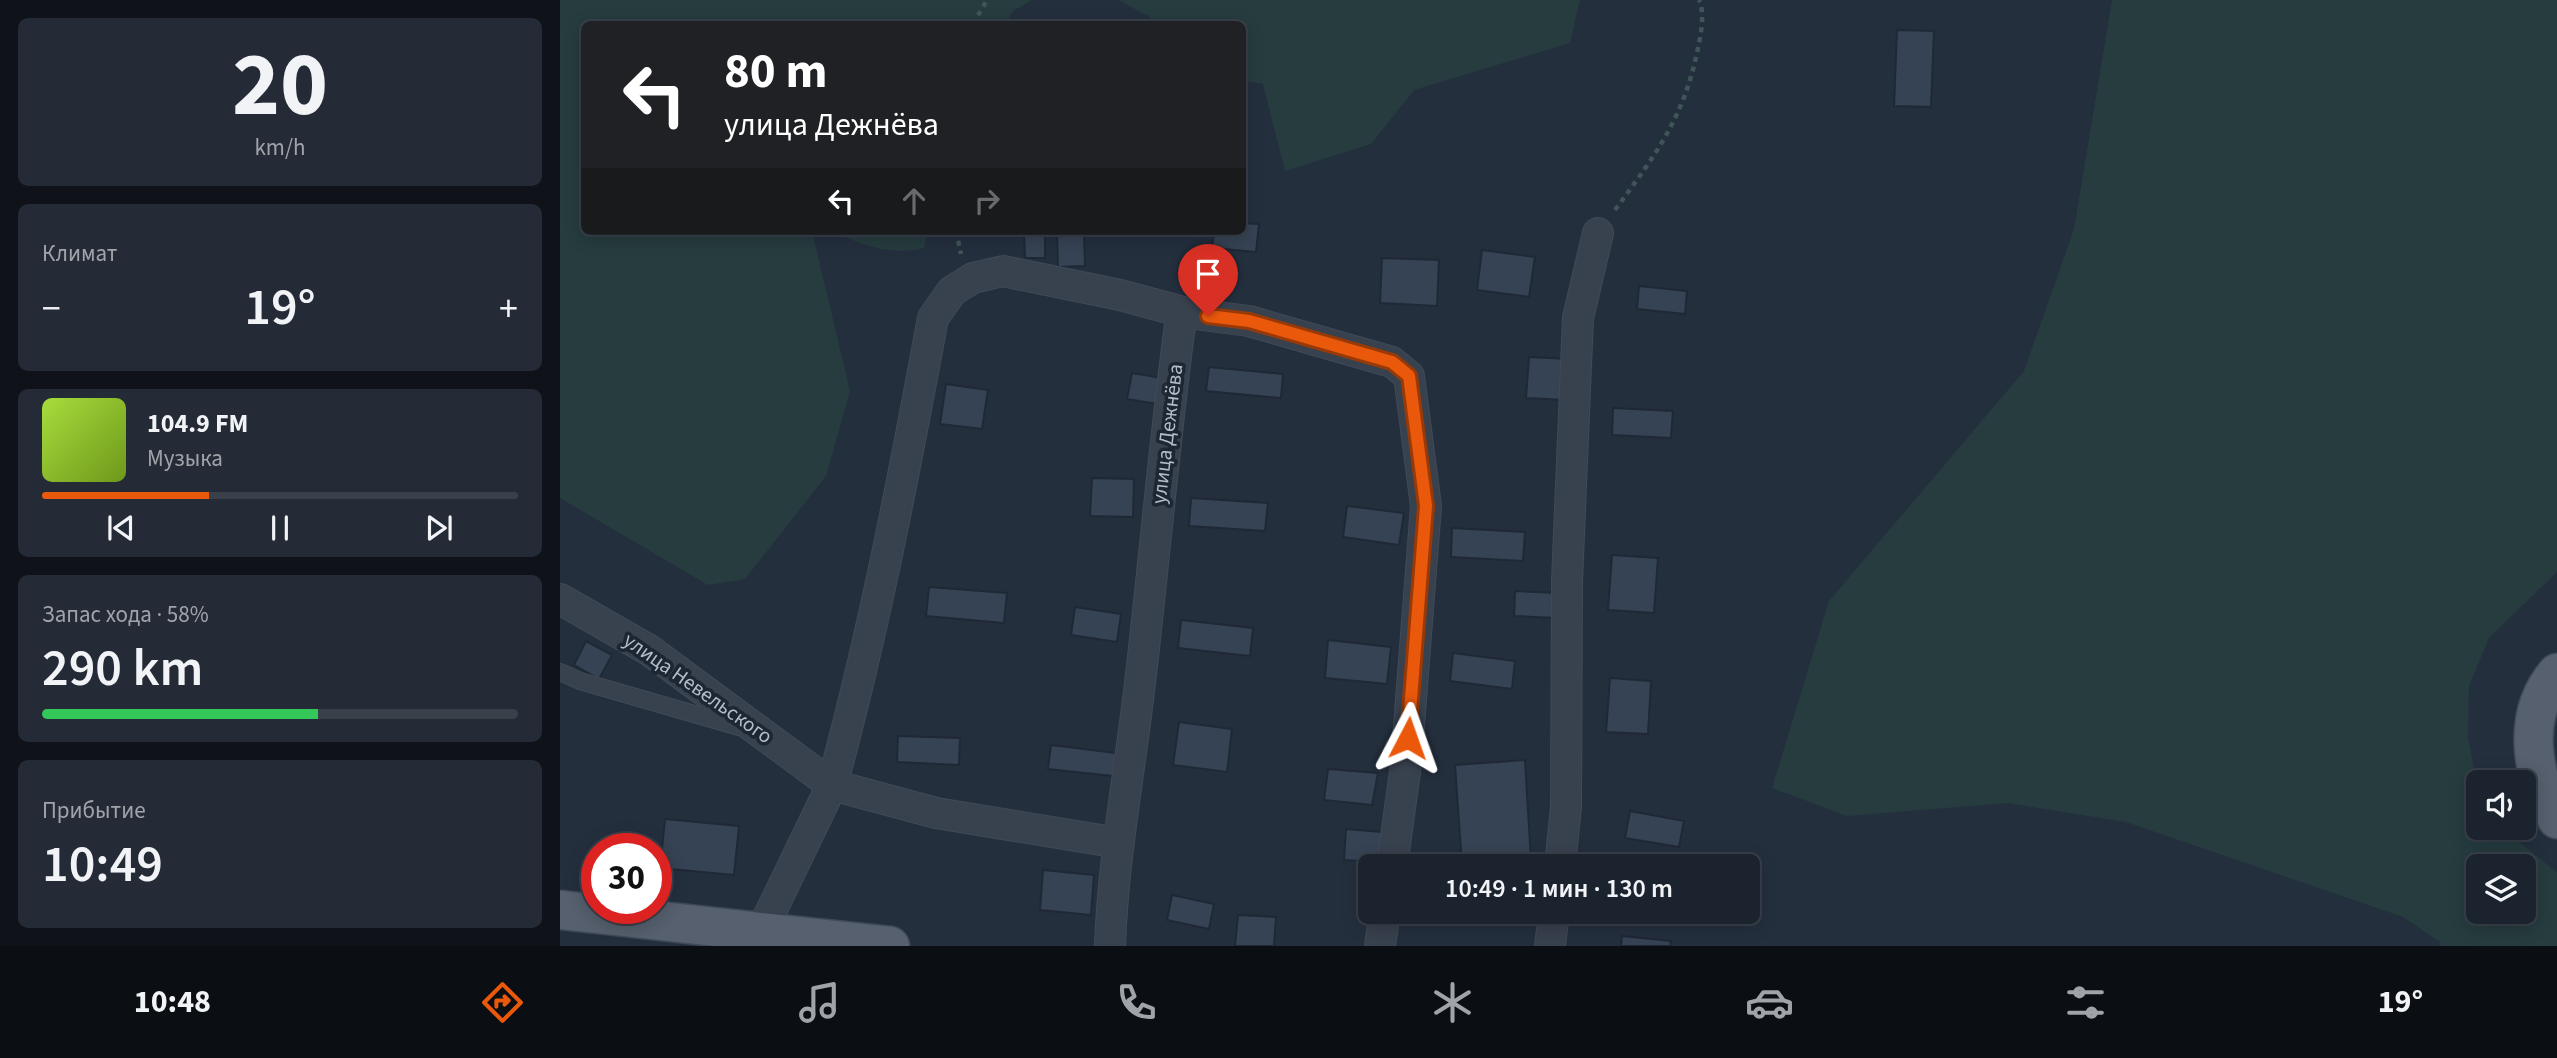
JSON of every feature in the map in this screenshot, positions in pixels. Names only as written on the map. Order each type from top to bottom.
[{"type":"main road","points":[[2557,673],[2542,698],[2531,749],[2539,779],[2557,819]]},
{"type":"main road","points":[[560,910],[764,939],[890,946]]},
{"type":"street","points":[[1561,854],[1566,807],[1567,582],[1578,318],[1598,233]]},
{"type":"street","points":[[764,939],[832,785],[864,669],[886,568],[933,318],[951,291],[973,278],[1003,271],[1120,295],[1188,313],[1249,321],[1392,362],[1409,376],[1426,506],[1406,764],[1394,854]]},
{"type":"street","name":"улица Дежнёва","points":[[1110,946],[1119,843],[1140,685],[1173,379],[1180,325],[1188,313]]},
{"type":"street","name":"улица Невельского","points":[[560,599],[649,650],[832,785]]},
{"type":"street","points":[[832,785],[936,813],[1119,843]]},
{"type":"street","points":[[1380,946],[1383,924]]},
{"type":"street","points":[[1550,946],[1553,924]]},
{"type":"lane","points":[[560,672],[580,681],[765,734]]},
{"type":"path","points":[[975,21],[987,0]]},
{"type":"path","points":[[1598,233],[1675,123],[1692,78],[1701,34],[1699,0]]},
{"type":"green space","points":[[560,0],[1032,0],[1013,11],[1007,21],[581,21],[581,235],[813,235],[850,391],[826,476],[745,579],[708,585],[560,498]]},
{"type":"green space","points":[[1118,0],[1580,0],[1570,43],[1414,90],[1371,144],[1285,171],[1263,84],[1246,81],[1246,21],[1150,21],[1150,17]]},
{"type":"green space","points":[[2112,0],[2557,0],[2557,572],[2489,638],[2469,686],[2468,737],[2474,770],[2466,770],[2466,840],[2516,840],[2534,854],[2466,854],[2466,924],[2536,924],[2536,856],[2557,872],[2557,946],[2439,946],[2440,942],[2403,917],[2126,822],[2007,803],[1847,816],[1772,788],[1829,601],[2024,371],[2074,229]]},
{"type":"green space","points":[[840,235],[927,235],[924,248],[899,251],[853,241]]},
{"type":"building","points":[[1897,30],[1934,31],[1931,107],[1894,106]]},
{"type":"building","points":[[1246,223],[1259,224],[1256,252],[1212,248],[1214,235],[1246,235]]},
{"type":"building","points":[[1024,235],[1045,235],[1045,258],[1025,258]]},
{"type":"building","points":[[1057,235],[1084,235],[1085,266],[1058,267]]},
{"type":"building","points":[[1482,250],[1535,257],[1529,297],[1477,290]]},
{"type":"building","points":[[1382,258],[1439,260],[1437,306],[1380,303]]},
{"type":"building","points":[[1639,286],[1687,291],[1685,314],[1637,309]]},
{"type":"building","points":[[1529,357],[1568,359],[1565,400],[1526,398]]},
{"type":"building","points":[[1209,367],[1283,374],[1281,398],[1206,391]]},
{"type":"building","points":[[1132,373],[1162,378],[1157,404],[1127,399]]},
{"type":"building","points":[[946,384],[988,390],[982,429],[940,424]]},
{"type":"building","points":[[1613,408],[1673,411],[1671,438],[1612,435]]},
{"type":"building","points":[[1092,478],[1134,479],[1133,517],[1090,516]]},
{"type":"building","points":[[1191,498],[1268,503],[1265,531],[1189,526]]},
{"type":"building","points":[[1347,506],[1404,513],[1399,545],[1343,537]]},
{"type":"building","points":[[1452,528],[1525,532],[1523,561],[1451,557]]},
{"type":"building","points":[[1612,555],[1658,558],[1654,613],[1608,610]]},
{"type":"building","points":[[929,587],[1007,593],[1004,623],[926,616]]},
{"type":"building","points":[[1515,591],[1557,593],[1556,618],[1514,616]]},
{"type":"building","points":[[1075,607],[1121,614],[1117,642],[1071,635]]},
{"type":"building","points":[[1181,620],[1253,628],[1250,656],[1178,648]]},
{"type":"building","points":[[1328,640],[1391,647],[1387,684],[1325,678]]},
{"type":"building","points":[[586,641],[612,655],[599,679],[574,665]]},
{"type":"building","points":[[1453,653],[1515,661],[1512,689],[1450,681]]},
{"type":"building","points":[[1610,678],[1651,681],[1648,734],[1606,732]]},
{"type":"building","points":[[1179,722],[1232,729],[1227,772],[1173,765]]},
{"type":"building","points":[[898,736],[960,738],[959,765],[897,762]]},
{"type":"building","points":[[1051,745],[1116,753],[1113,776],[1048,769]]},
{"type":"building","points":[[1525,760],[1531,854],[1461,854],[1455,765]]},
{"type":"building","points":[[1328,769],[1378,773],[1372,805],[1324,800]]},
{"type":"building","points":[[1630,811],[1684,821],[1679,847],[1625,838]]},
{"type":"building","points":[[665,819],[739,826],[734,875],[672,869],[672,833],[664,833]]},
{"type":"building","points":[[1346,829],[1382,832],[1381,854],[1358,854],[1358,861],[1344,860]]},
{"type":"building","points":[[1043,870],[1094,875],[1091,915],[1040,910]]},
{"type":"building","points":[[1172,895],[1214,904],[1209,929],[1167,920]]},
{"type":"building","points":[[1238,915],[1276,917],[1274,946],[1235,946]]},
{"type":"building","points":[[1622,936],[1671,941],[1670,946],[1621,946]]},
{"type":"route","points":[[1208,316],[1249,321],[1392,362],[1409,376],[1426,506],[1408,738]]}]
